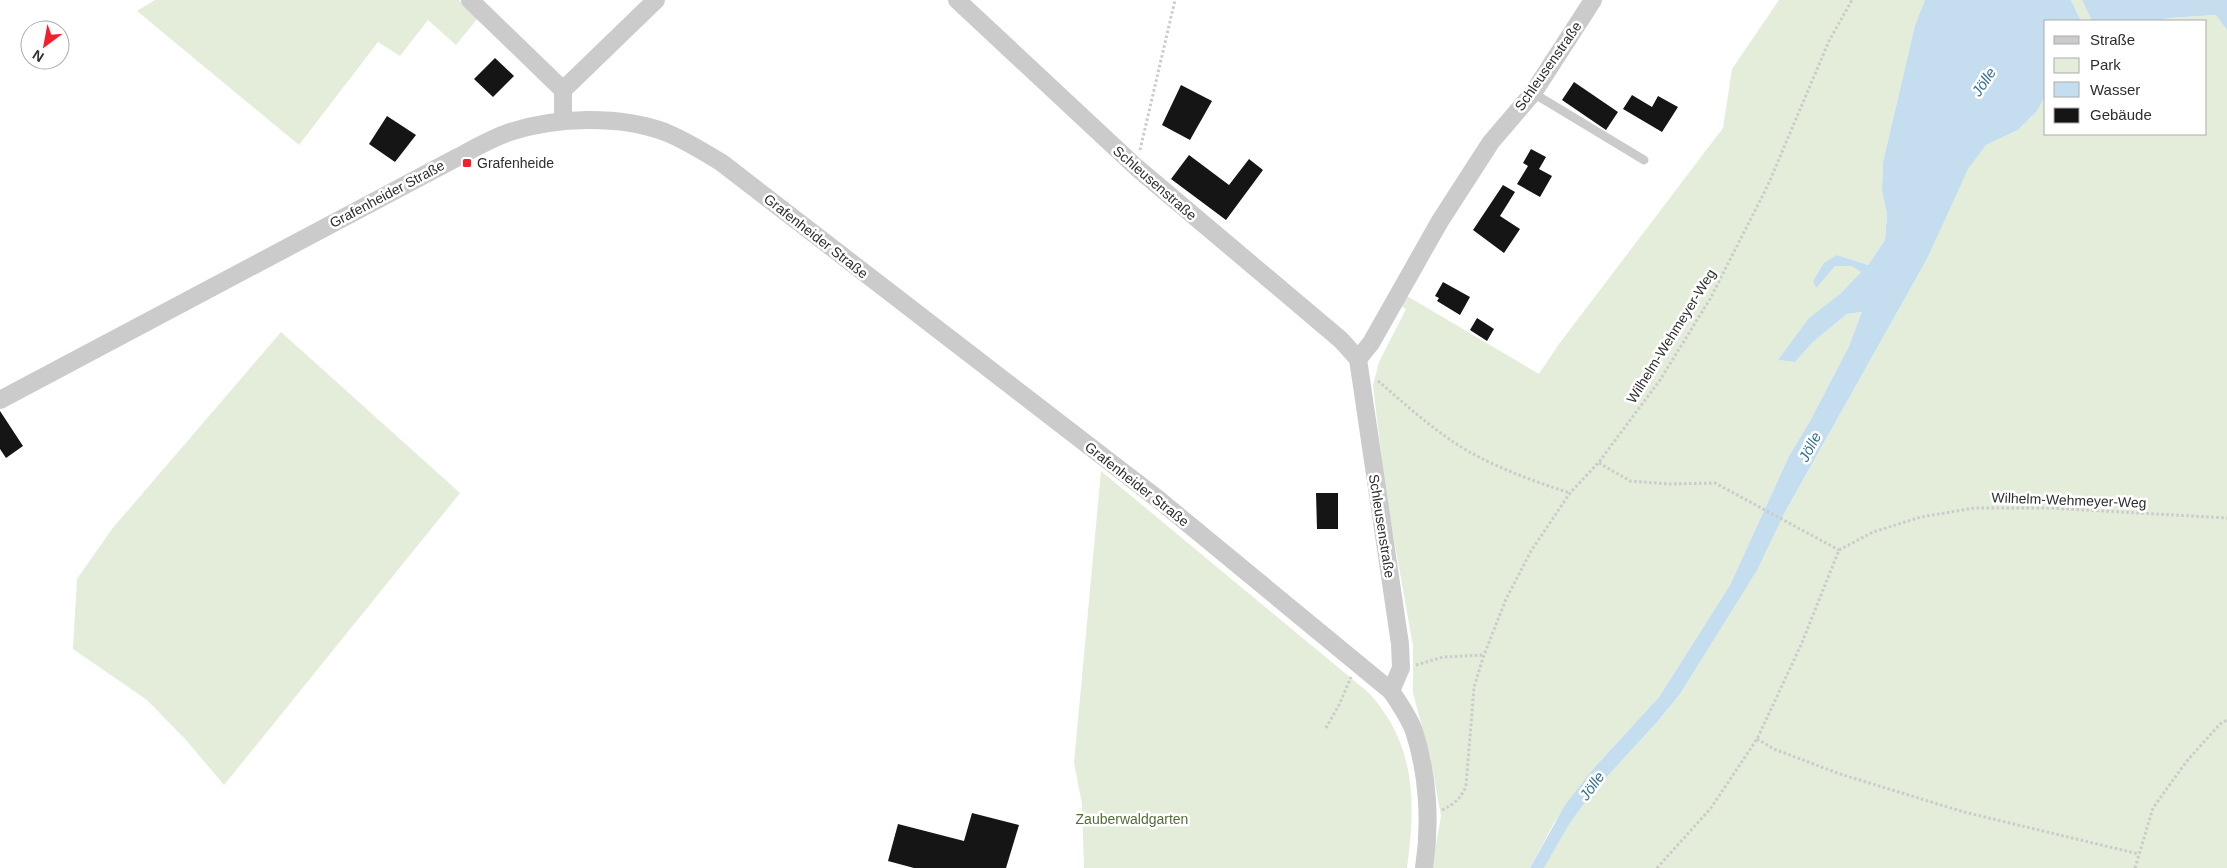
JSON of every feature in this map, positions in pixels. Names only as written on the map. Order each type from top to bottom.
[{"type":"street","points":[[470,0],[562,90],[563,121]]},
{"type":"street","points":[[562,90],[656,0]]},
{"type":"street","name":"Schleusenstraße","points":[[957,0],[1136,168],[1341,340],[1358,359],[1400,644],[1401,668],[1391,690]]},
{"type":"street","name":"Schleusenstraße","points":[[1358,359],[1371,343],[1440,221],[1491,142],[1533,93],[1594,0]]},
{"type":"street","name":"Grafenheider Straße","points":[[0,400],[458,156],[508,133],[542,123],[602,120],[663,132],[722,163],[1158,499],[1391,690],[1413,730],[1424,775],[1428,817],[1424,868]]},
{"type":"lane","points":[[1533,93],[1644,160]]},
{"type":"path","points":[[1136,168],[1176,0]]},
{"type":"path","name":"Wilhelm-Wehmeyer-Weg","points":[[1428,817],[1452,806],[1461,797],[1466,786],[1474,687],[1484,655],[1506,599],[1531,551],[1570,493],[1599,462],[1660,380],[1710,299],[1768,184],[1829,41],[1852,0]]},
{"type":"path","points":[[1377,380],[1427,423],[1485,461],[1528,479],[1570,493]]},
{"type":"path","points":[[1599,462],[1630,481],[1669,484],[1715,483],[1839,550],[1801,645],[1757,739],[1711,808],[1657,868]]},
{"type":"path","name":"Wilhelm-Wehmeyer-Weg","points":[[1839,550],[1873,532],[1920,517],[1974,508],[2050,508],[2227,518]]},
{"type":"path","points":[[1401,668],[1443,657],[1484,655]]},
{"type":"path","points":[[1326,728],[1348,687],[1356,660]]},
{"type":"path","points":[[2135,868],[2153,808],[2186,762],[2220,724],[2227,720]]},
{"type":"path","points":[[1757,739],[1774,749],[1901,794],[1964,812],[2139,854]]},
{"type":"green space","points":[[155,0],[459,0],[478,18],[456,45],[428,20],[400,56],[378,42],[299,145],[137,11]]},
{"type":"green space","points":[[1779,0],[1925,0],[1915,25],[1883,162],[1882,191],[1887,214],[1885,240],[1868,265],[1837,255],[1835,266],[1851,266],[1861,272],[1778,360],[1795,362],[1813,342],[1847,314],[1863,312],[1849,346],[1810,421],[1789,456],[1730,585],[1659,697],[1593,769],[1554,823],[1530,868],[1432,868],[1441,816],[1430,756],[1413,693],[1413,646],[1385,489],[1373,385],[1379,362],[1406,309],[1401,306],[1407,296],[1539,374],[1559,344],[1723,128],[1732,69]]},
{"type":"green space","points":[[2071,0],[2082,0],[2092,20],[2081,20]]},
{"type":"green space","points":[[2217,15],[2227,30],[2227,868],[1544,868],[1570,823],[1593,792],[1680,694],[1717,634],[1927,259],[1967,169],[1986,145],[2018,130],[2037,111],[2044,99],[2044,135],[2207,135],[2207,20],[2161,20]]},
{"type":"green space","points":[[281,332],[460,493],[224,785],[186,740],[147,700],[73,649],[77,579],[112,529]]},
{"type":"green space","name":"Zauberwaldgarten","points":[[1101,471],[1369,693],[1396,733],[1409,775],[1411,820],[1407,868],[1084,868],[1082,804],[1074,763]]},
{"type":"water","name":"Jölle","points":[[1925,0],[2071,0],[2081,20],[2044,20],[2044,99],[2037,111],[2018,130],[1986,145],[1968,169],[1927,259],[1784,514],[1757,570],[1680,694],[1593,792],[1570,823],[1544,868],[1530,868],[1565,805],[1593,769],[1659,697],[1730,585],[1789,456],[1810,421],[1849,346],[1862,312],[1847,314],[1813,342],[1795,362],[1778,360],[1809,318],[1840,294],[1861,272],[1851,266],[1835,266],[1816,288],[1813,281],[1824,263],[1837,255],[1868,265],[1885,240],[1887,214],[1882,191],[1883,162],[1915,25]]},
{"type":"water","points":[[2082,0],[2227,0],[2227,30],[2216,15],[2162,20],[2092,20]]},
{"type":"building","points":[[495,58],[514,76],[493,97],[474,79]]},
{"type":"building","points":[[1574,82],[1618,112],[1606,130],[1562,100]]},
{"type":"building","points":[[1181,85],[1212,101],[1190,140],[1162,125]]},
{"type":"building","points":[[1632,95],[1652,107],[1658,96],[1678,107],[1662,132],[1623,109]]},
{"type":"building","points":[[387,116],[416,135],[395,162],[369,144]]},
{"type":"building","points":[[1531,149],[1546,157],[1539,169],[1552,176],[1540,197],[1517,184],[1528,166],[1523,163]]},
{"type":"building","points":[[1189,155],[1229,185],[1249,159],[1263,170],[1226,220],[1171,179]]},
{"type":"building","points":[[1503,185],[1515,192],[1500,216],[1520,229],[1504,253],[1473,230]]},
{"type":"building","points":[[1443,282],[1470,297],[1460,315],[1437,301],[1439,298],[1435,296]]},
{"type":"building","points":[[1477,318],[1494,329],[1487,341],[1470,330]]},
{"type":"building","points":[[0,411],[23,446],[6,458],[0,449]]},
{"type":"building","points":[[1316,493],[1338,493],[1338,529],[1317,529]]},
{"type":"building","points":[[972,813],[1019,825],[1006,868],[914,868],[888,861],[898,824],[964,841]]},
{"type":"place","name":"Grafenheide","points":[[467,163]]}]
